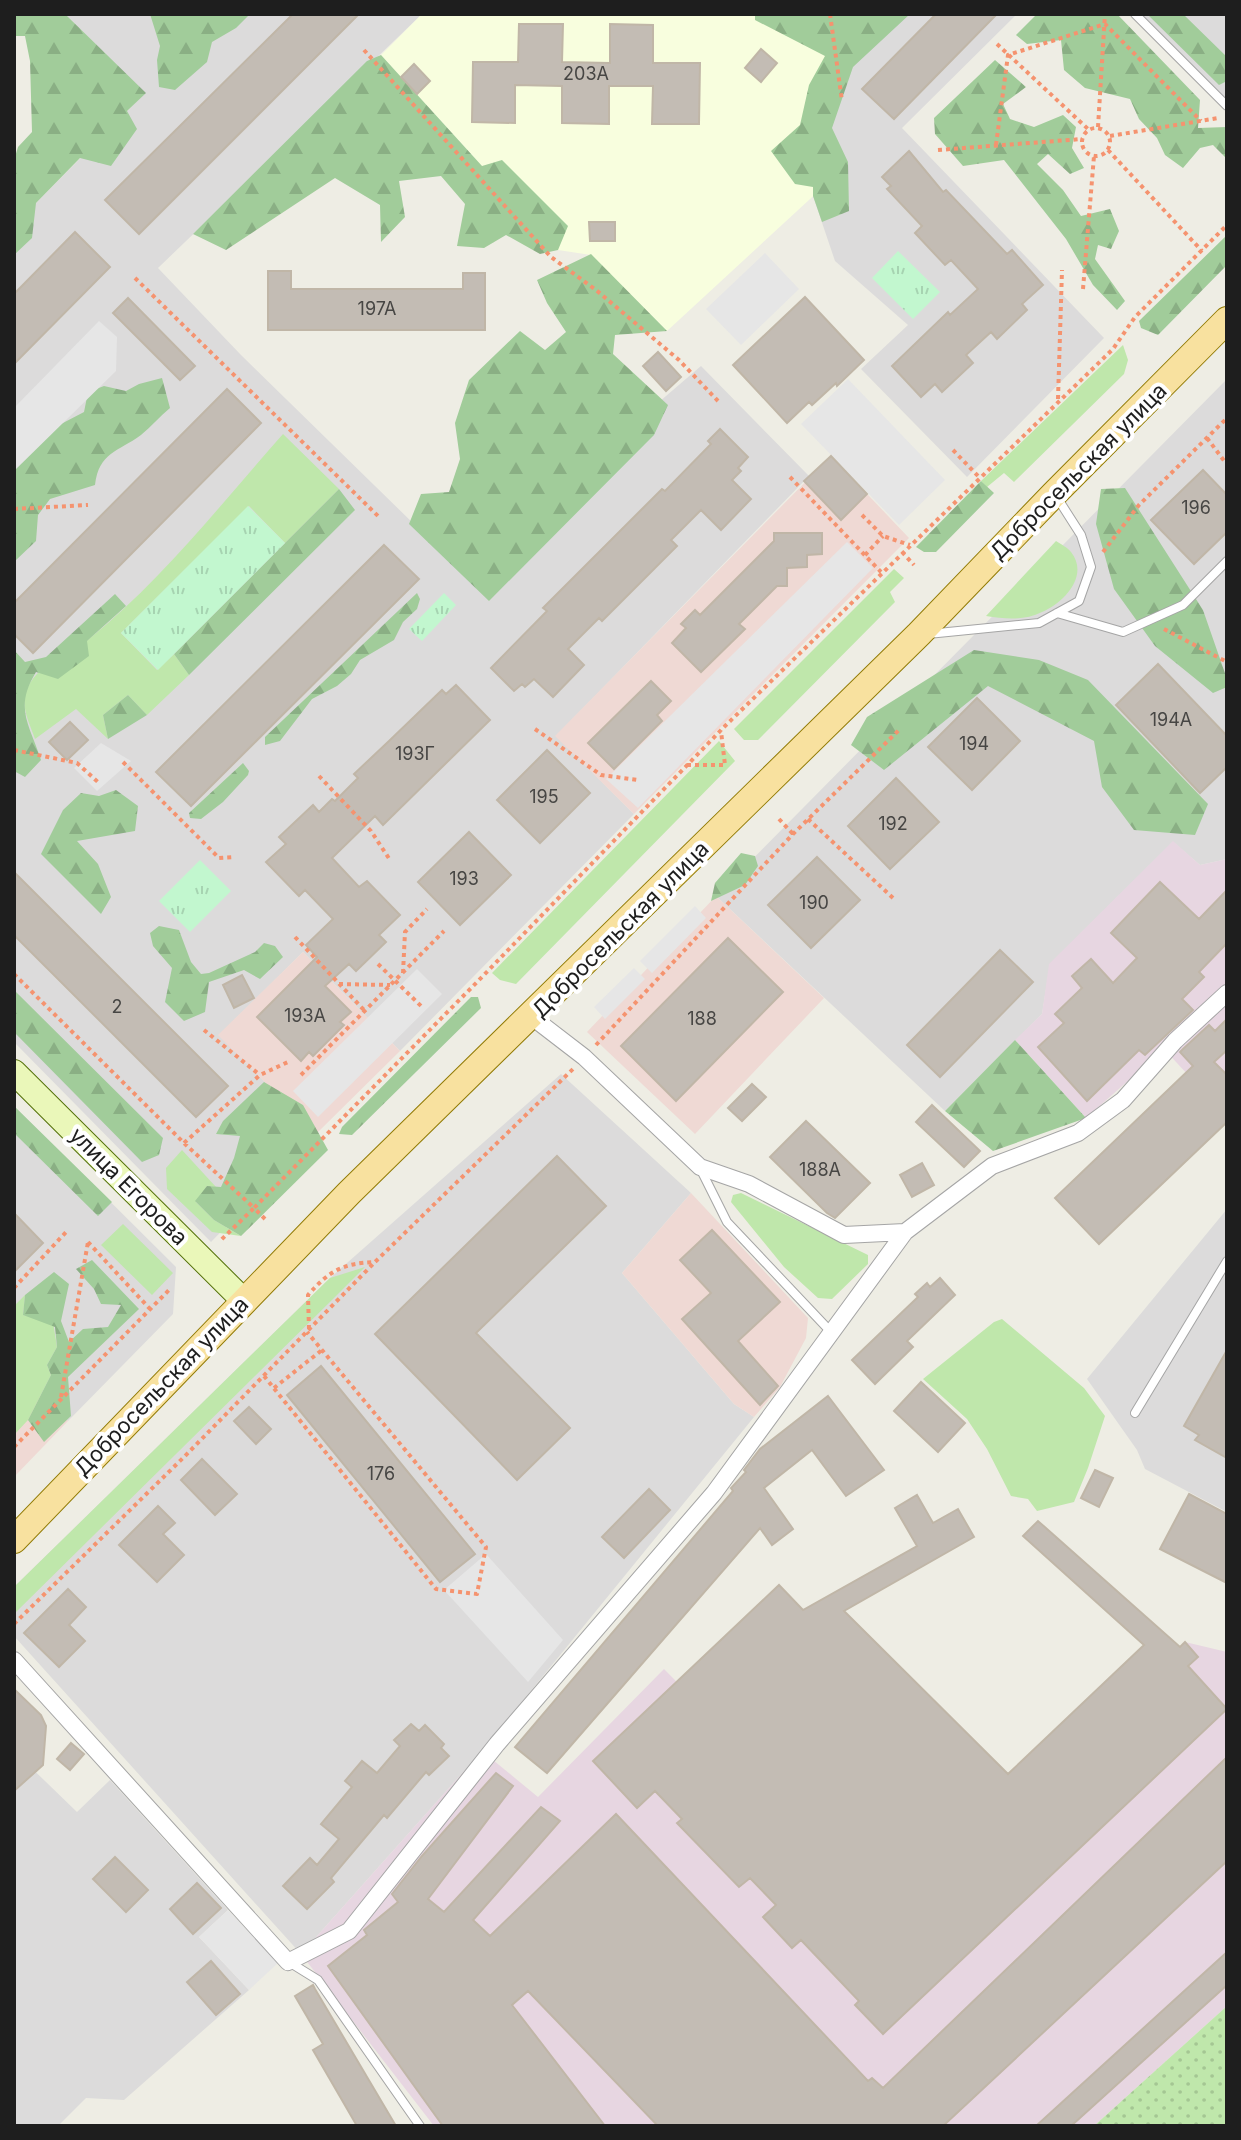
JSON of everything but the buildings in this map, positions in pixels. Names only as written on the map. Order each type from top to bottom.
[{"type":"main road","name":"Добросельская улица","points":[[14,1540],[358,1184],[532,1017],[919,634],[1227,320]]},
{"type":"main road","name":"улица Егорова","points":[[14,1072],[243,1300]]},
{"type":"street","points":[[14,1660],[288,1962],[349,1931],[497,1744],[714,1493],[905,1232],[992,1166],[1078,1133],[1123,1100],[1175,1041],[1227,993]]},
{"type":"street","points":[[532,1017],[584,1057],[700,1167],[749,1184],[844,1235],[905,1232]]},
{"type":"lane","points":[[1135,14],[1227,106]]},
{"type":"lane","points":[[919,634],[1039,623],[1079,601],[1091,567],[1081,535],[1054,494]]},
{"type":"lane","points":[[1057,613],[1123,632],[1183,605],[1227,561]]},
{"type":"lane","points":[[700,1167],[727,1222],[831,1332]]},
{"type":"lane","points":[[1135,1413],[1227,1261]]},
{"type":"lane","points":[[288,1962],[318,1980],[420,2126]]},
{"type":"path","points":[[830,14],[842,101]]},
{"type":"path","points":[[1098,127],[1105,14]]},
{"type":"path","points":[[1008,55],[1105,24]]},
{"type":"path","points":[[1105,24],[1201,121]]},
{"type":"path","points":[[997,44],[1088,129]]},
{"type":"path","points":[[364,50],[551,257],[596,290],[679,360],[718,401]]},
{"type":"path","points":[[996,145],[1008,55]]},
{"type":"path","points":[[1094,156],[1086,151],[1082,139],[1088,129],[1098,127],[1110,136],[1227,117]]},
{"type":"path","points":[[1108,150],[1110,136]]},
{"type":"path","points":[[938,150],[1082,139]]},
{"type":"path","points":[[1094,156],[1108,150]]},
{"type":"path","points":[[1108,150],[1202,251]]},
{"type":"path","points":[[1083,289],[1094,156]]},
{"type":"path","points":[[221,1240],[721,731],[1113,349],[1135,317],[1227,225]]},
{"type":"path","points":[[1058,400],[1062,270]]},
{"type":"path","points":[[135,278],[378,516]]},
{"type":"path","points":[[1091,567],[1139,505],[1227,418]]},
{"type":"path","points":[[1207,438],[1225,462]]},
{"type":"path","points":[[953,450],[979,477]]},
{"type":"path","points":[[790,477],[881,572]]},
{"type":"path","points":[[14,509],[88,505]]},
{"type":"path","points":[[862,515],[883,536],[910,545]]},
{"type":"path","points":[[865,555],[883,536]]},
{"type":"path","points":[[902,552],[914,565]]},
{"type":"path","points":[[1148,620],[1227,662]]},
{"type":"path","points":[[535,729],[601,775],[638,780]]},
{"type":"path","points":[[779,819],[793,834],[899,730]]},
{"type":"path","points":[[687,765],[725,765],[721,731]]},
{"type":"path","points":[[14,750],[77,763],[99,783]]},
{"type":"path","points":[[123,762],[219,858],[235,857]]},
{"type":"path","points":[[319,776],[371,831],[390,860]]},
{"type":"path","points":[[808,819],[893,898]]},
{"type":"path","points":[[403,973],[405,932],[427,909]]},
{"type":"path","points":[[301,1075],[444,931]]},
{"type":"path","points":[[295,937],[365,1011]]},
{"type":"path","points":[[378,964],[394,983],[421,1006]]},
{"type":"path","points":[[14,974],[265,1219]]},
{"type":"path","points":[[338,984],[394,983]]},
{"type":"path","points":[[204,1030],[260,1075]]},
{"type":"path","points":[[184,1143],[260,1075],[288,1062]]},
{"type":"path","points":[[14,1288],[67,1231]]},
{"type":"path","points":[[60,1400],[88,1242],[150,1309]]},
{"type":"path","points":[[14,1624],[375,1262]]},
{"type":"path","points":[[264,1376],[436,1589],[477,1594],[486,1547],[308,1331],[308,1295],[323,1278]]},
{"type":"path","points":[[14,1447],[171,1288]]},
{"type":"path","points":[[274,1388],[322,1350]]},
{"type":"shaded area","points":[[65,14],[422,14],[158,268],[241,355],[462,571],[701,366],[809,476],[556,736],[634,814],[400,1051],[303,952],[219,1035],[316,1134],[211,1242],[14,1042],[14,225],[145,93]]},
{"type":"shaded area","points":[[422,14],[821,14],[825,56],[822,188],[667,331],[591,255],[558,250],[381,55]]},
{"type":"shaded area","points":[[821,14],[1017,14],[902,128],[1104,338],[967,477],[861,369],[908,325],[835,261],[813,196],[822,187]]},
{"type":"shaded area","points":[[1140,14],[1227,14],[1227,101]]},
{"type":"shaded area","points":[[765,253],[799,289],[741,345],[706,309]]},
{"type":"shaded area","points":[[99,321],[117,337],[116,371],[14,471],[14,408]]},
{"type":"shaded area","points":[[848,379],[945,480],[899,525],[801,424]]},
{"type":"shaded area","points":[[1227,379],[1227,859],[1200,865],[1173,842],[1050,964],[1042,1014],[945,1111],[716,896]]},
{"type":"shaded area","points":[[831,456],[909,538],[634,814],[555,736]]},
{"type":"shaded area","points":[[847,542],[873,568],[638,808],[606,779]]},
{"type":"shaded area","points":[[101,743],[131,761],[97,791],[74,768]]},
{"type":"shaded area","points":[[1173,841],[1200,865],[1227,859],[1227,1117],[1164,1049],[1086,1118],[1015,1040],[1042,1014],[1049,964]]},
{"type":"shaded area","points":[[716,896],[824,998],[695,1134],[587,1032]]},
{"type":"shaded area","points":[[695,906],[706,918],[652,973],[640,961]]},
{"type":"shaded area","points":[[303,952],[400,1051],[316,1134],[218,1035]]},
{"type":"shaded area","points":[[634,968],[645,979],[605,1019],[594,1007]]},
{"type":"shaded area","points":[[417,969],[442,994],[318,1117],[293,1091]]},
{"type":"shaded area","points":[[561,1074],[691,1193],[622,1273],[734,1404],[754,1417],[482,1751],[301,1954],[14,1636],[14,1587],[330,1278]]},
{"type":"shaded area","points":[[14,1106],[176,1267],[173,1314],[68,1421],[14,1371]]},
{"type":"shaded area","points":[[691,1193],[808,1318],[806,1338],[780,1387],[754,1417],[734,1404],[622,1273]]},
{"type":"shaded area","points":[[1227,1209],[1227,1512],[1145,1469],[1137,1450],[1087,1379]]},
{"type":"shaded area","points":[[14,1371],[68,1421],[14,1477]]},
{"type":"shaded area","points":[[486,1554],[563,1640],[528,1682],[444,1590]]},
{"type":"shaded area","points":[[1185,1642],[1227,1652],[1227,2006],[1094,2126],[434,2126],[301,1954],[482,1751],[538,1797],[664,1669],[738,1744],[1004,1807]]},
{"type":"shaded area","points":[[14,1751],[77,1812],[110,1780],[228,1910],[199,1937],[249,1990],[124,2100],[86,2098],[58,2126],[14,2126]]},
{"type":"shaded area","points":[[228,1910],[278,1963],[249,1990],[199,1937]]},
{"type":"green space","points":[[14,14],[65,14],[146,93],[127,111],[137,129],[111,166],[80,158],[36,203],[32,238],[14,255],[14,160],[18,147],[32,132],[30,61],[25,36],[14,36]]},
{"type":"green space","points":[[150,14],[250,14],[236,28],[212,42],[207,62],[175,90],[159,87],[157,60],[160,46]]},
{"type":"green space","points":[[755,14],[910,14],[853,67],[832,128],[848,162],[849,211],[822,222],[813,187],[795,184],[771,151],[800,125],[809,85],[825,56],[755,20]]},
{"type":"green space","points":[[1037,14],[1117,14],[1200,100],[1198,128],[1227,127],[1227,159],[1213,145],[1200,148],[1183,168],[1165,155],[1157,138],[1139,119],[1130,99],[1085,88],[1064,70],[1061,40],[1027,44],[1016,35]]},
{"type":"green space","points":[[1147,14],[1183,14],[1227,57],[1227,81],[1219,85]]},
{"type":"green space","points":[[381,55],[482,166],[502,160],[568,226],[558,250],[540,254],[506,235],[484,248],[457,246],[465,204],[441,176],[399,181],[405,217],[381,242],[380,205],[335,178],[226,250],[193,234],[367,61]]},
{"type":"green space","points":[[995,60],[1026,87],[1003,104],[1010,119],[1034,127],[1063,115],[1076,127],[1072,148],[1084,168],[1070,174],[1048,154],[1037,164],[1063,190],[1081,216],[1110,209],[1119,231],[1111,249],[1098,245],[1095,259],[1125,301],[1117,310],[1093,285],[1066,239],[1004,160],[963,166],[935,134],[934,118]]},
{"type":"green space","points":[[1227,235],[1227,265],[1158,335],[1141,328],[1139,321]]},
{"type":"green space","points":[[898,251],[940,292],[913,319],[872,278]]},
{"type":"green space","points":[[591,254],[667,331],[615,335],[613,354],[668,405],[654,435],[489,601],[409,524],[421,494],[449,492],[460,459],[455,423],[469,380],[520,331],[545,350],[566,332],[547,303],[537,280]]},
{"type":"green space","points":[[1123,345],[1128,360],[1124,374],[1014,482],[1004,473],[987,487],[981,481]]},
{"type":"green space","points":[[162,378],[170,408],[141,435],[105,459],[95,485],[50,499],[38,515],[36,541],[14,562],[14,462],[61,424],[84,412],[88,392],[104,386],[126,391]]},
{"type":"green space","points":[[283,434],[339,489],[285,543],[249,506],[121,633],[157,670],[174,654],[189,675],[147,715],[128,695],[103,715],[108,739],[76,709],[35,739],[24,700],[33,678],[47,665],[89,639],[141,592]]},
{"type":"green space","points":[[981,481],[994,493],[936,552],[924,552],[916,547]]},
{"type":"green space","points":[[1125,488],[1203,610],[1227,687],[1213,693],[1155,646],[1114,589],[1096,524],[1101,489]]},
{"type":"green space","points":[[339,489],[355,510],[189,675],[174,654]]},
{"type":"green space","points":[[248,506],[285,543],[158,670],[121,633]]},
{"type":"green space","points":[[1056,541],[1070,551],[1076,561],[1076,579],[1072,588],[1050,608],[1035,615],[1021,618],[986,616]]},
{"type":"green space","points":[[894,569],[904,578],[890,592],[895,602],[758,740],[744,740],[734,729]]},
{"type":"green space","points":[[417,593],[420,599],[417,609],[403,622],[394,640],[360,660],[351,674],[337,686],[312,699],[280,741],[265,745],[265,737]]},
{"type":"green space","points":[[444,593],[456,605],[422,641],[409,629]]},
{"type":"green space","points":[[115,594],[126,606],[87,641],[89,656],[58,679],[36,672],[29,685],[26,716],[41,760],[25,777],[14,771],[14,650],[25,662],[46,657]]},
{"type":"green space","points":[[974,650],[1039,660],[1088,680],[1208,804],[1195,835],[1134,830],[1102,787],[1094,741],[988,686],[884,770],[851,745],[867,717]]},
{"type":"green space","points":[[128,695],[147,715],[108,739],[103,715]]},
{"type":"green space","points":[[719,741],[735,761],[516,984],[500,980],[492,973]]},
{"type":"green space","points":[[243,763],[249,771],[248,775],[223,802],[201,819],[190,818],[189,813]]},
{"type":"green space","points":[[116,790],[138,806],[135,831],[77,841],[98,864],[111,897],[101,914],[41,854],[63,810],[81,793],[99,796]]},
{"type":"green space","points":[[741,853],[755,856],[758,866],[745,885],[711,901],[715,883]]},
{"type":"green space","points":[[200,860],[231,891],[190,932],[159,901]]},
{"type":"green space","points":[[159,926],[179,930],[191,962],[201,974],[255,952],[264,943],[275,946],[283,957],[260,979],[244,970],[209,982],[205,1012],[184,1021],[165,1002],[172,968],[153,946],[150,933]]},
{"type":"green space","points":[[14,990],[163,1138],[159,1155],[142,1162],[14,1032]]},
{"type":"green space","points":[[471,997],[478,997],[481,1008],[352,1135],[339,1134],[342,1127]]},
{"type":"green space","points":[[1015,1040],[1086,1118],[993,1151],[945,1111]]},
{"type":"green space","points":[[264,1082],[303,1105],[328,1150],[241,1236],[214,1220],[195,1201],[207,1186],[221,1187],[234,1158],[240,1136],[216,1134],[223,1121]]},
{"type":"green space","points":[[14,1106],[112,1202],[98,1216],[14,1133]]},
{"type":"green space","points":[[182,1150],[216,1187],[207,1186],[196,1202],[214,1220],[241,1236],[212,1232],[167,1189],[166,1168]]},
{"type":"green space","points":[[741,1193],[868,1255],[868,1264],[832,1299],[818,1298],[784,1267],[731,1202],[733,1195]]},
{"type":"green space","points":[[123,1224],[173,1273],[152,1295],[101,1245]]},
{"type":"green space","points":[[92,1260],[139,1309],[68,1377],[71,1416],[44,1442],[28,1420],[51,1375],[47,1365],[57,1347],[55,1327],[23,1315],[25,1295],[54,1272],[69,1284],[61,1321],[69,1342],[83,1329],[108,1327],[121,1305],[101,1304],[94,1289],[76,1269]]},
{"type":"green space","points":[[365,1267],[14,1614],[14,1587],[330,1278]]},
{"type":"green space","points":[[25,1295],[23,1315],[53,1322],[57,1347],[47,1365],[51,1375],[28,1420],[14,1435],[14,1306]]},
{"type":"green space","points":[[1002,1319],[1084,1388],[1105,1416],[1074,1502],[1037,1511],[1028,1499],[1011,1496],[987,1449],[967,1419],[923,1379],[994,1322]]},
{"type":"green space","points":[[1227,2006],[1227,2126],[1094,2126]]}]
